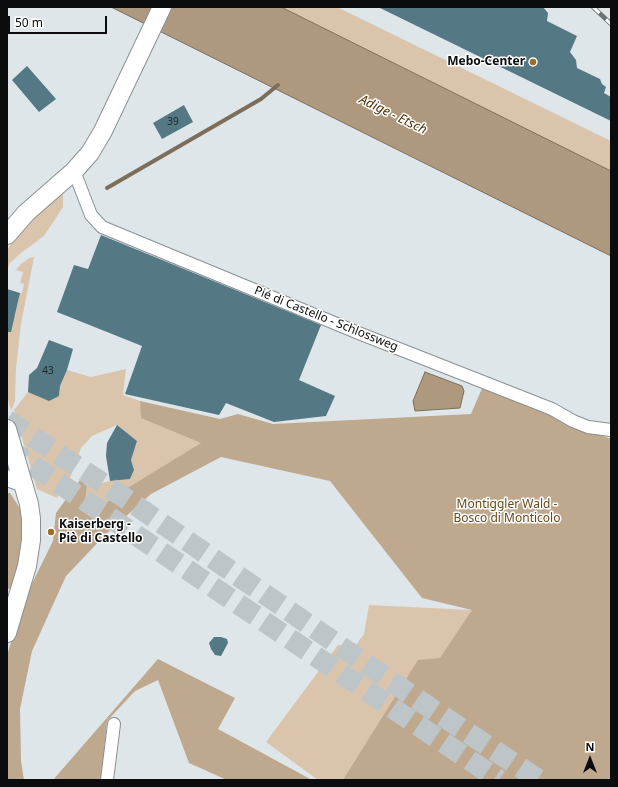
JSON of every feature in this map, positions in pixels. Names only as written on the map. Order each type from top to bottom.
[{"type":"main road","points":[[7,235],[26,213],[74,171],[90,153],[103,131],[162,7]]},
{"type":"main road","points":[[7,633],[27,566],[31,540],[31,519],[24,484],[12,464],[8,439]]},
{"type":"street","name":"Pié di Castello - Schlossweg","points":[[74,171],[91,215],[102,227],[361,334],[552,409],[573,421],[588,427],[611,430]]},
{"type":"street","points":[[7,478],[24,484]]},
{"type":"street","points":[[108,780],[114,724]]},
{"type":"shaded area","points":[[281,7],[337,7],[611,141],[611,171]]},
{"type":"shaded area","points":[[63,193],[63,207],[44,236],[9,264],[7,273],[7,250],[15,238],[34,218]]},
{"type":"shaded area","points":[[34,257],[21,324],[16,368],[15,401],[11,411],[7,396],[7,321],[10,315],[15,316],[20,293],[22,293],[24,284],[20,283],[23,272],[16,270],[29,258]]},
{"type":"shaded area","points":[[126,369],[123,395],[140,401],[142,418],[202,443],[129,487],[91,513],[85,504],[87,486],[110,481],[130,479],[134,470],[131,460],[137,441],[117,425],[92,436],[81,448],[70,478],[57,498],[37,489],[14,410],[28,392],[59,396],[60,386],[67,370],[91,377]]},
{"type":"shaded area","points":[[369,605],[472,610],[420,701],[345,780],[318,780],[266,742],[338,645],[356,645],[364,634]]},
{"type":"green space","name":"Montiggler Wald - Bosco di Monticolo","points":[[483,386],[611,439],[611,780],[343,780],[418,660],[440,658],[472,610],[422,598],[330,481],[221,457],[151,494],[106,534],[66,576],[32,651],[20,709],[21,761],[24,780],[7,780],[7,656],[22,604],[53,541],[56,513],[80,480],[87,486],[85,504],[91,513],[129,487],[201,443],[141,418],[140,401],[220,419],[238,414],[273,424],[471,414]]},
{"type":"green space","points":[[7,493],[10,493],[21,510],[24,545],[13,586],[7,590]]},
{"type":"green space","points":[[158,659],[235,698],[218,729],[312,780],[227,780],[189,763],[158,680],[135,691],[107,721],[104,751],[105,780],[53,780]]},
{"type":"water","name":"Adige - Etsch","points":[[111,7],[281,7],[611,171],[611,256]]},
{"type":"water","points":[[425,372],[462,386],[464,391],[460,408],[415,411],[413,401]]},
{"type":"building","name":"Mebo-Center","points":[[378,7],[543,7],[548,13],[547,21],[577,36],[570,52],[576,60],[577,68],[600,79],[602,84],[606,87],[604,93],[611,97],[611,121]]},
{"type":"building","points":[[27,66],[56,99],[39,112],[12,80]]},
{"type":"building","points":[[184,105],[193,122],[162,139],[153,123]]},
{"type":"building","points":[[101,235],[321,325],[299,380],[335,396],[326,416],[274,422],[226,403],[219,415],[125,394],[142,346],[57,312],[74,265],[88,269]]},
{"type":"building","points":[[7,289],[20,293],[11,332],[7,332]]},
{"type":"building","points":[[49,340],[73,349],[67,370],[60,386],[59,396],[49,401],[28,392],[29,375],[37,368]]},
{"type":"building","points":[[117,425],[137,441],[131,460],[134,470],[130,479],[110,481],[106,456],[107,443]]},
{"type":"building","points":[[214,637],[227,639],[228,643],[221,656],[215,655],[211,649],[209,643]]},
{"type":"waterway","points":[[107,188],[261,99],[278,85]]},
{"type":"tunnel","points":[[7,420],[122,496],[420,701],[539,780]]},
{"type":"tunnel","points":[[7,448],[499,780]]},
{"type":"railway","points":[[593,7],[611,24]]},
{"type":"place","name":"Mebo-Center","points":[[533,62]]},
{"type":"place","name":"Kaiserberg - Piè di Castello","points":[[51,532]]}]
